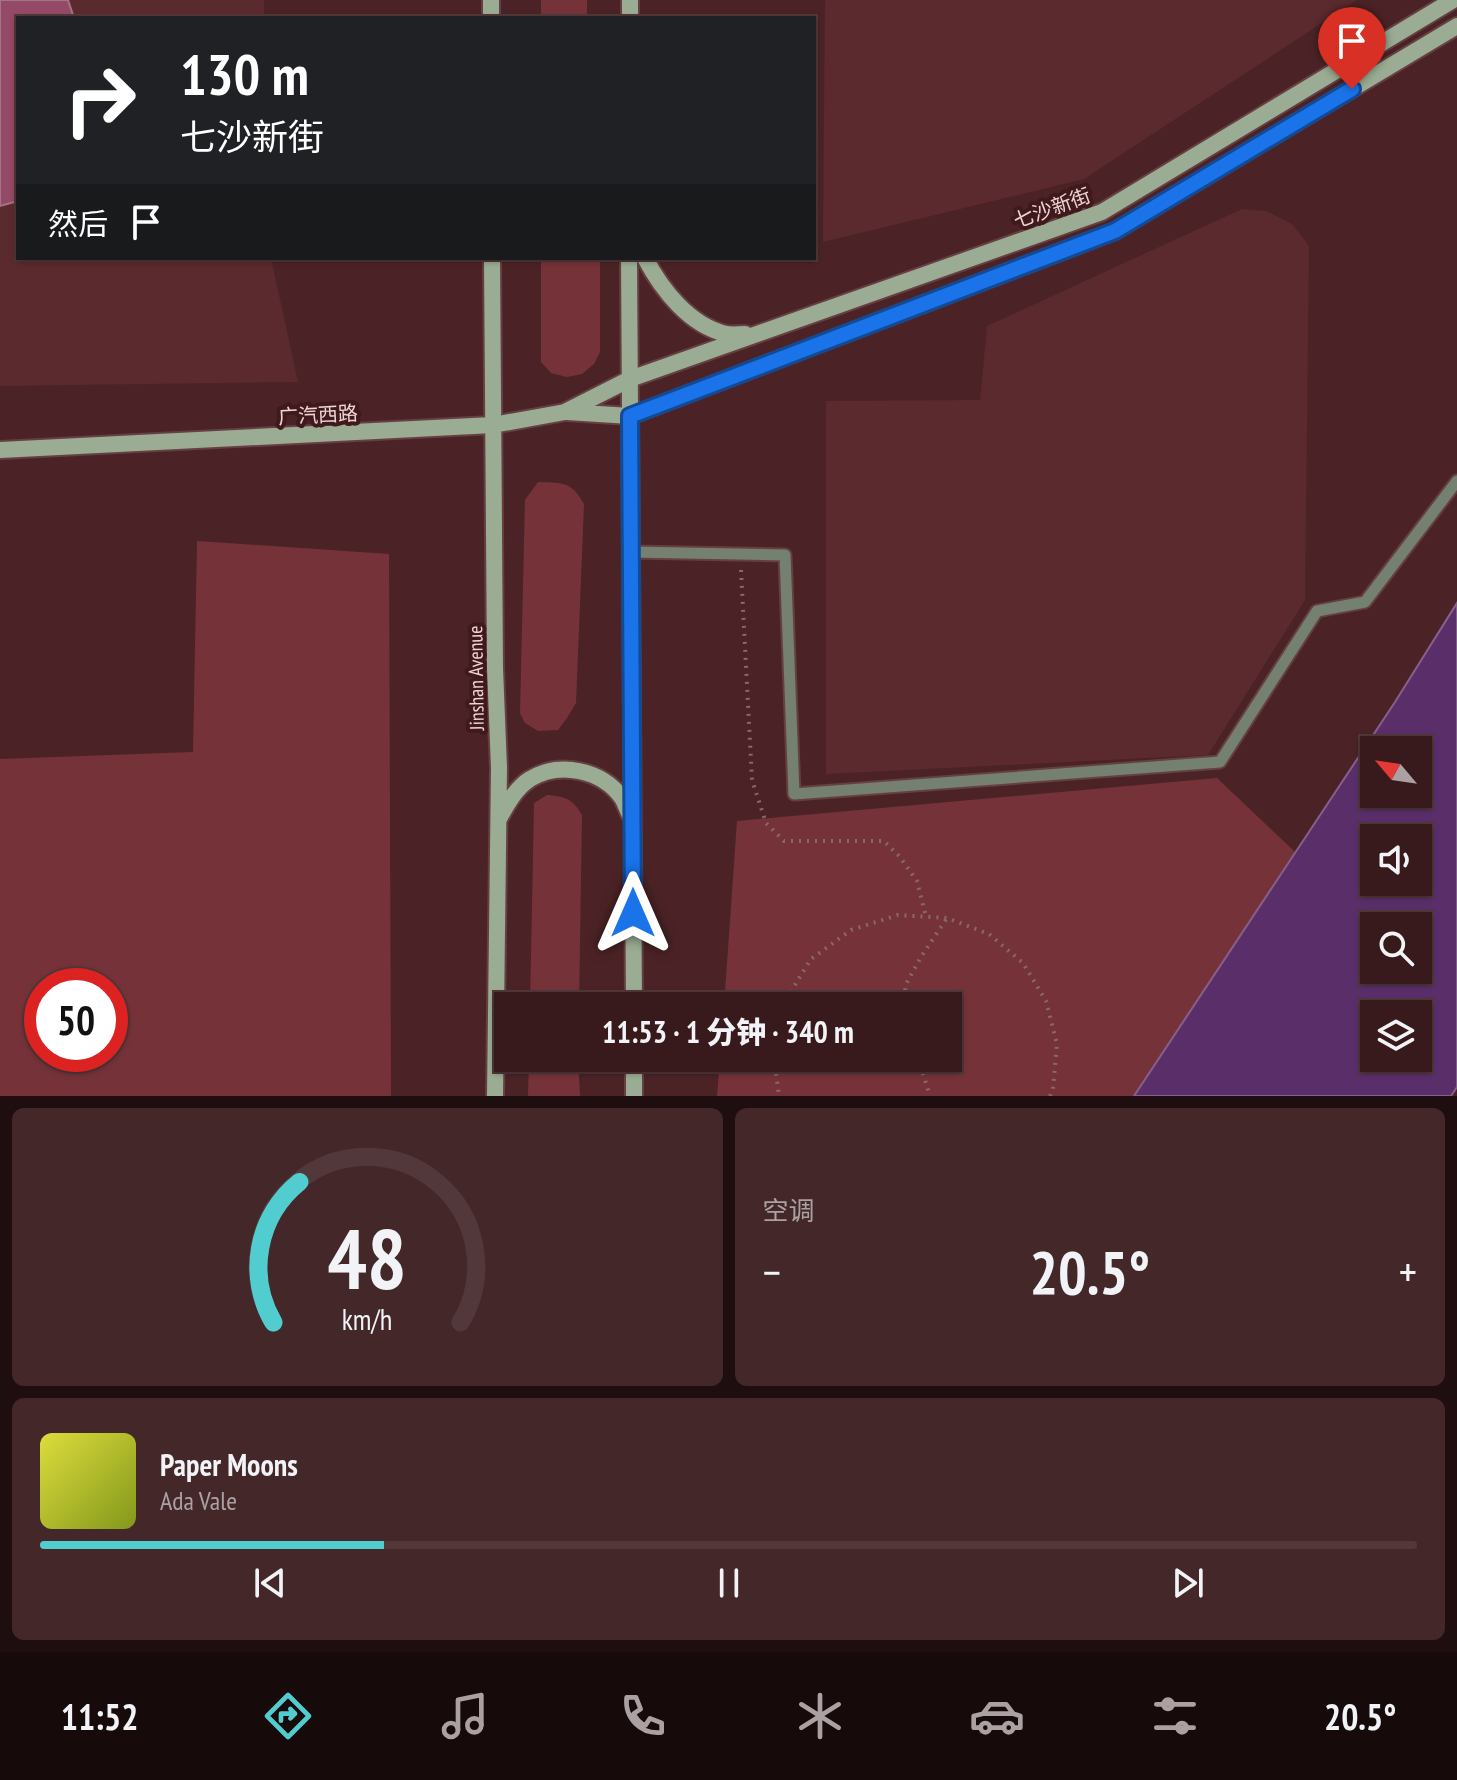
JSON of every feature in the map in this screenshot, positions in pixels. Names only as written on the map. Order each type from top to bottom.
[{"type":"street","name":"七沙新街","points":[[630,379],[1102,212],[1453,0]]},
{"type":"street","points":[[565,412],[630,416],[1115,231],[1457,26]]},
{"type":"street","name":"Jinshan Avenue","points":[[492,260],[495,668],[499,768],[495,1096]]},
{"type":"street","points":[[629,260],[634,992]]},
{"type":"street","points":[[646,260],[674,300],[701,324],[728,335],[759,334]]},
{"type":"street","name":"广汽西路","points":[[0,450],[493,425],[565,412],[630,379]]},
{"type":"street","points":[[498,820],[511,797],[530,779],[554,770],[579,770],[603,779],[621,797],[633,820]]},
{"type":"street","points":[[634,1072],[634,1096]]},
{"type":"lane","points":[[631,552],[785,555],[794,794],[1220,762],[1317,611],[1365,602],[1457,481]]},
{"type":"path","points":[[791,992],[811,959],[851,930],[898,915],[947,918],[989,934],[1023,963],[1046,1001],[1057,1044],[1050,1096]]},
{"type":"path","points":[[905,992],[921,957],[947,918]]},
{"type":"path","points":[[776,1072],[779,1096]]},
{"type":"path","points":[[922,1072],[930,1096]]},
{"type":"shaded area","points":[[0,0],[264,0],[264,16],[16,16],[16,260],[271,260],[298,382],[0,386]]},
{"type":"shaded area","points":[[541,0],[587,0],[587,16],[541,16]]},
{"type":"shaded area","points":[[825,0],[1357,0],[1084,179],[823,242]]},
{"type":"shaded area","points":[[1242,209],[1266,211],[1292,224],[1309,246],[1305,600],[1208,755],[826,774],[826,401],[980,400],[987,326]]},
{"type":"shaded area","points":[[541,260],[600,260],[600,352],[594,364],[582,374],[567,377],[551,373],[541,362]]},
{"type":"shaded area","points":[[538,482],[566,485],[575,491],[584,504],[576,703],[558,730],[538,731],[525,723],[520,713],[525,500]]},
{"type":"shaded area","points":[[197,541],[389,554],[391,1096],[0,1096],[0,759],[193,752]]},
{"type":"shaded area","points":[[1457,603],[1457,1087],[1451,1096],[1134,1096],[1360,755],[1360,808],[1432,808],[1432,736],[1372,736]]},
{"type":"shaded area","points":[[1217,778],[1295,852],[1134,1096],[717,1096],[719,1072],[962,1072],[962,992],[725,992],[737,821]]},
{"type":"shaded area","points":[[547,795],[568,799],[582,815],[579,992],[530,992],[534,803]]},
{"type":"shaded area","points":[[529,1072],[579,1072],[580,1096],[528,1096]]},
{"type":"building","points":[[0,0],[68,0],[73,16],[16,16],[16,202],[0,206]]},
{"type":"route","points":[[633,913],[630,416],[1115,231],[1352,89]]}]
